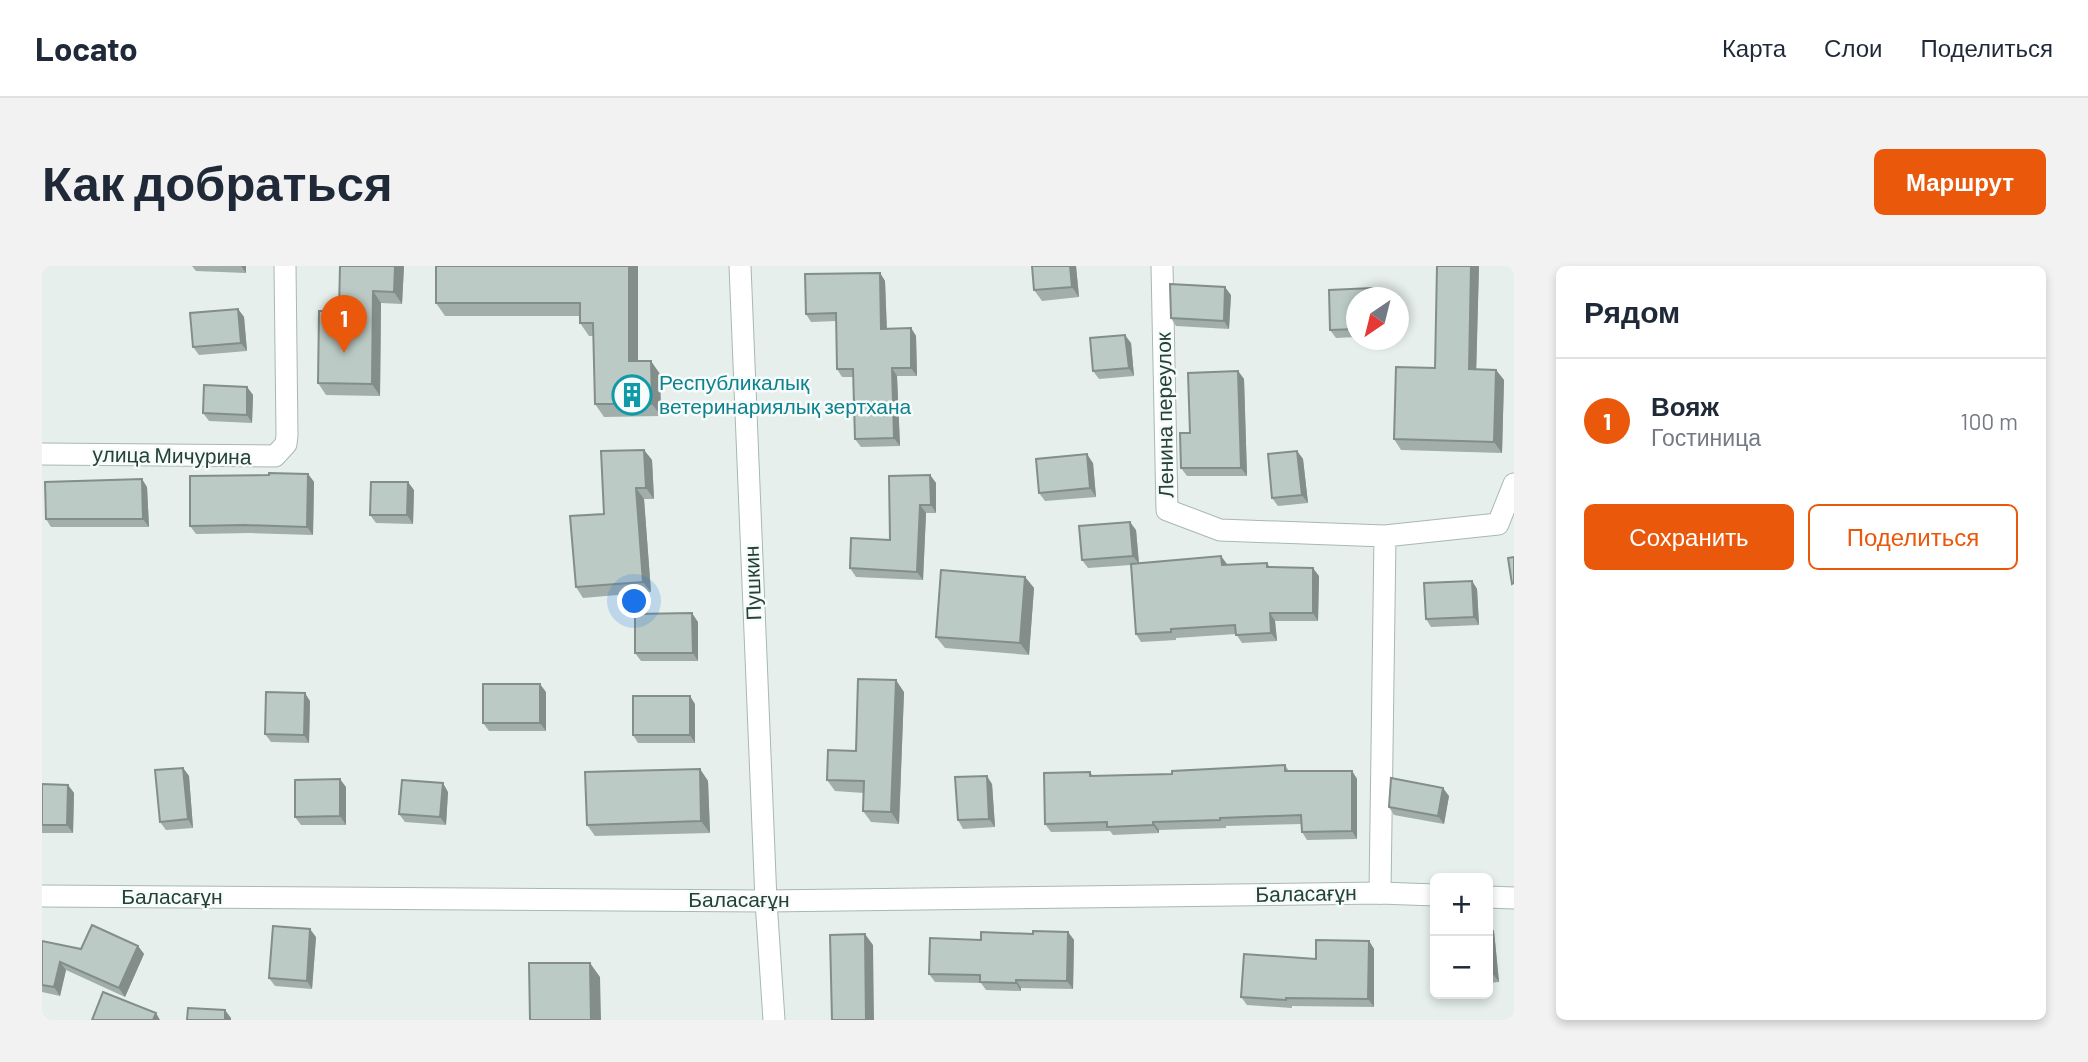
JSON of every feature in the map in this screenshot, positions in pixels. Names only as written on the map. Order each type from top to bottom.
[{"type":"street","name":"улица Мичурина","points":[[42,454],[275,456],[286,444],[287,435],[285,266]]},
{"type":"street","name":"Пушкин","points":[[740,266],[766,901],[774,1020]]},
{"type":"street","name":"Ленина переулок","points":[[1162,266],[1167,510],[1220,530],[1385,536],[1498,524],[1514,484]]},
{"type":"street","points":[[1380,893],[1385,536]]},
{"type":"street","name":"Баласағұн","points":[[42,896],[766,901],[1380,893],[1430,895]]},
{"type":"street","points":[[1493,897],[1514,898]]},
{"type":"building","points":[[340,266],[395,266],[394,292],[373,291],[372,384],[318,383],[319,311],[339,311]]},
{"type":"building","points":[[436,266],[629,266],[629,361],[651,361],[652,404],[595,404],[593,323],[580,323],[580,303],[436,303]]},
{"type":"building","points":[[1032,266],[1070,266],[1072,287],[1034,290]]},
{"type":"building","points":[[1437,266],[1471,266],[1469,369],[1496,370],[1494,442],[1394,439],[1396,367],[1435,368]]},
{"type":"building","points":[[880,273],[881,329],[911,328],[911,368],[892,368],[894,438],[855,439],[853,369],[837,369],[836,313],[806,314],[805,274]]},
{"type":"building","points":[[1170,284],[1225,287],[1224,321],[1171,318]]},
{"type":"building","points":[[1346,289],[1346,329],[1330,330],[1329,290]]},
{"type":"building","points":[[238,309],[241,343],[193,347],[190,313]]},
{"type":"building","points":[[1125,335],[1129,368],[1093,371],[1090,338]]},
{"type":"building","points":[[1238,371],[1241,468],[1181,468],[1180,433],[1190,433],[1188,373]]},
{"type":"building","points":[[204,385],[247,387],[247,415],[203,413]]},
{"type":"building","points":[[644,450],[646,488],[636,488],[643,582],[576,587],[570,516],[604,514],[601,451]]},
{"type":"building","points":[[1297,451],[1302,495],[1272,498],[1268,454]]},
{"type":"building","points":[[1087,454],[1090,488],[1039,493],[1036,459]]},
{"type":"building","points":[[308,474],[307,527],[190,526],[190,476]]},
{"type":"building","points":[[930,475],[931,505],[920,505],[917,572],[850,568],[851,538],[890,540],[889,476]]},
{"type":"building","points":[[142,479],[143,519],[46,519],[45,482]]},
{"type":"building","points":[[371,482],[408,482],[407,515],[370,515]]},
{"type":"building","points":[[1130,522],[1133,556],[1082,560],[1079,526]]},
{"type":"building","points":[[1221,556],[1222,565],[1267,563],[1267,567],[1313,568],[1313,613],[1270,613],[1271,633],[1236,635],[1235,625],[1136,634],[1131,564]]},
{"type":"building","points":[[1514,557],[1514,583],[1512,584],[1508,558]]},
{"type":"building","points":[[941,570],[1025,577],[1020,643],[936,637]]},
{"type":"building","points":[[1472,581],[1474,617],[1426,619],[1424,583]]},
{"type":"building","points":[[692,613],[693,653],[635,653],[635,614]]},
{"type":"building","points":[[858,679],[896,680],[891,812],[863,811],[864,781],[827,780],[828,750],[856,751]]},
{"type":"building","points":[[483,684],[540,684],[540,723],[483,723]]},
{"type":"building","points":[[266,692],[305,693],[304,735],[265,734]]},
{"type":"building","points":[[633,696],[690,696],[690,735],[633,735]]},
{"type":"building","points":[[1285,765],[1285,771],[1352,771],[1352,831],[1302,832],[1301,815],[1153,822],[1153,825],[1107,827],[1107,822],[1045,824],[1044,773],[1090,772],[1090,776],[1172,774],[1172,771]]},
{"type":"building","points":[[183,768],[188,819],[160,822],[155,770]]},
{"type":"building","points":[[700,769],[701,821],[587,825],[585,772]]},
{"type":"building","points":[[987,776],[989,819],[958,820],[955,777]]},
{"type":"building","points":[[1391,778],[1443,788],[1438,816],[1389,807]]},
{"type":"building","points":[[340,779],[340,816],[295,817],[295,780]]},
{"type":"building","points":[[402,780],[443,783],[440,817],[399,814]]},
{"type":"building","points":[[42,784],[68,785],[67,825],[42,825]]},
{"type":"building","points":[[92,925],[138,946],[119,988],[60,962],[54,987],[42,985],[42,941],[81,949]]},
{"type":"building","points":[[273,926],[310,929],[307,981],[269,978]]},
{"type":"building","points":[[1033,931],[1068,932],[1067,981],[980,982],[980,975],[929,974],[930,938],[981,940],[981,932],[1033,934]]},
{"type":"building","points":[[865,934],[866,1020],[832,1020],[830,935]]},
{"type":"building","points":[[1316,940],[1369,941],[1368,999],[1286,1000],[1241,997],[1244,954],[1316,959]]},
{"type":"building","points":[[529,963],[590,963],[591,1020],[530,1020]]},
{"type":"building","points":[[103,992],[156,1013],[153,1020],[92,1020]]},
{"type":"building","points":[[188,1008],[225,1010],[225,1020],[187,1020]]},
{"type":"place","name":"Вояж","points":[[344,353]]},
{"type":"place","name":"Республикалық ветеринариялық зертхана","points":[[632,395]]}]
